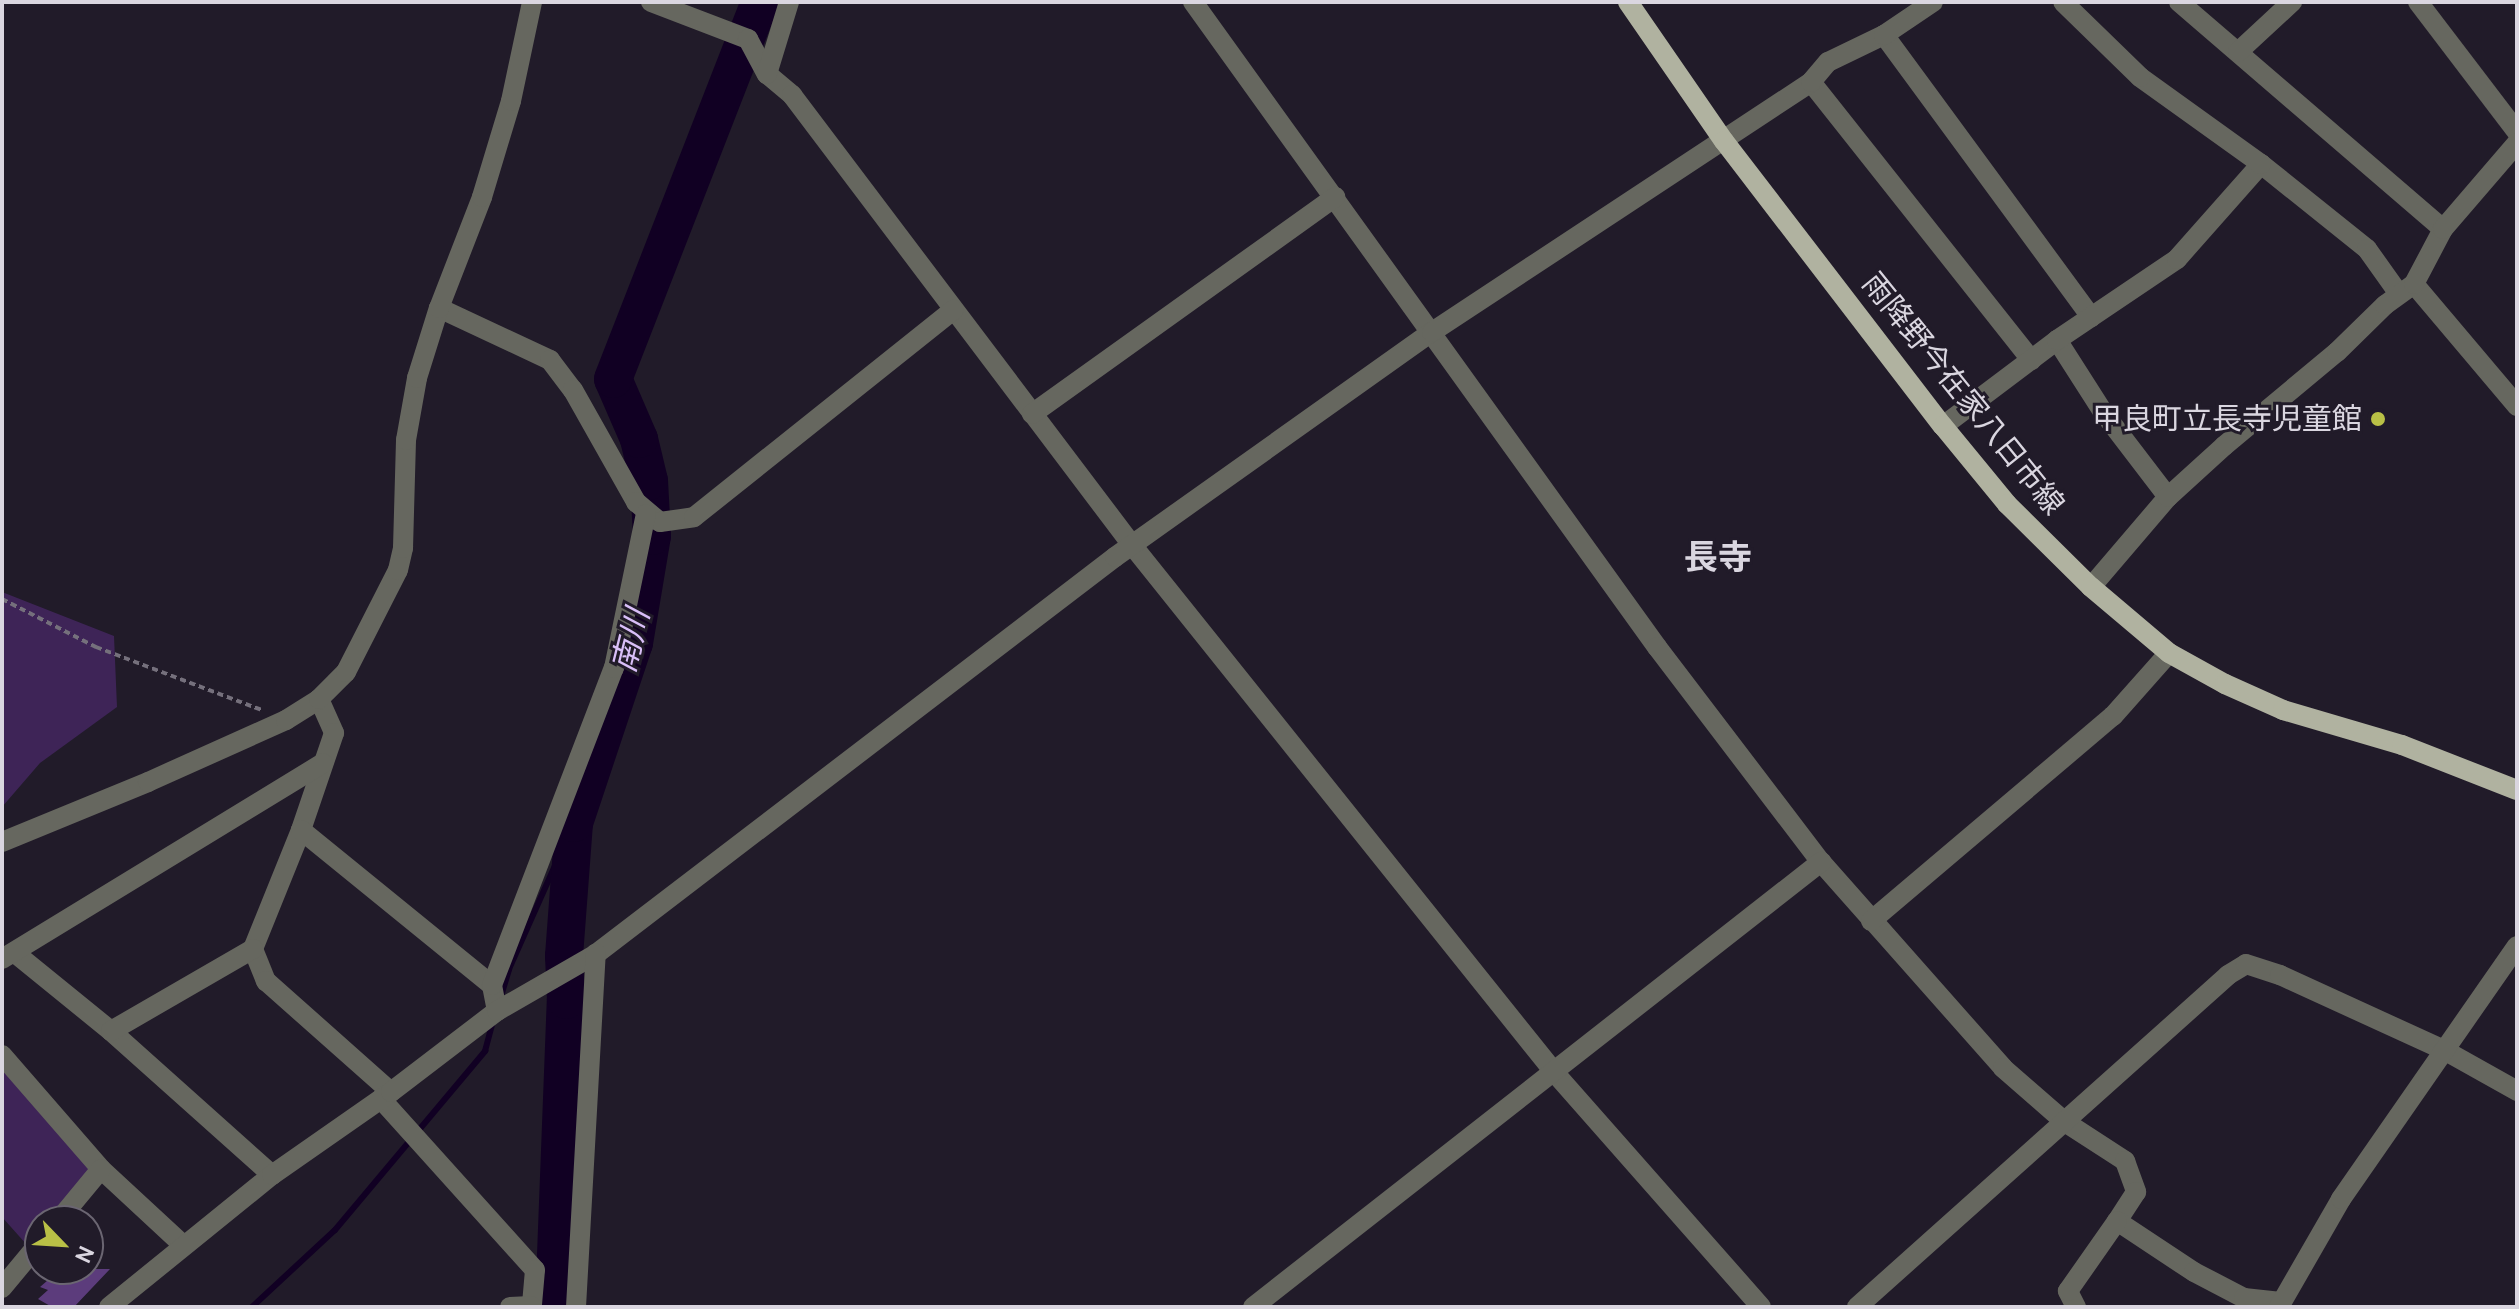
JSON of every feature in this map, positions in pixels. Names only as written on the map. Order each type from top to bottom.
[{"type":"main road","name":"雨降野今在家八日市線","points":[[1628,2],[1724,141],[1943,426],[2007,504],[2091,587],[2169,653],[2283,710],[2402,745],[2517,790]]},
{"type":"street","points":[[2,842],[286,720],[319,699],[346,672],[398,570],[403,548],[406,440],[417,378],[439,308],[482,197],[511,101],[532,2]]},
{"type":"street","points":[[651,2],[748,39],[767,74],[792,95],[1132,545],[1554,1072],[1761,1307]]},
{"type":"street","points":[[767,74],[789,2]]},
{"type":"street","points":[[1193,2],[1657,647],[1821,862],[2003,1068],[2065,1122],[2125,1161],[2136,1192],[2068,1291],[2076,1307]]},
{"type":"street","points":[[109,1307],[272,1175],[386,1095],[497,1011],[596,954],[1132,545],[1432,332],[1811,82],[1828,62],[1884,35],[1933,2]]},
{"type":"street","points":[[2063,2],[2140,77],[2261,164],[2367,249],[2517,406]]},
{"type":"street","points":[[2179,2],[2443,229]]},
{"type":"street","points":[[2238,52],[2292,2]]},
{"type":"street","points":[[2418,2],[2517,132]]},
{"type":"street","points":[[1884,35],[2091,317]]},
{"type":"street","points":[[1811,82],[2031,360]]},
{"type":"street","points":[[2091,587],[2168,497],[2407,289],[2443,229],[2517,143]]},
{"type":"street","points":[[1943,426],[2057,340],[2177,259],[2261,164]]},
{"type":"street","points":[[1032,414],[1335,197]]},
{"type":"street","points":[[439,308],[550,360],[573,390],[646,514],[660,522],[694,517],[953,310]]},
{"type":"street","points":[[2057,340],[2103,412],[2168,497]]},
{"type":"street","points":[[497,1011],[492,985],[614,668],[646,514]]},
{"type":"street","points":[[1871,921],[2113,716],[2169,653]]},
{"type":"street","points":[[111,1031],[253,949],[301,830],[334,733],[319,699]]},
{"type":"street","points":[[272,1175],[111,1031],[8,956],[323,763]]},
{"type":"street","points":[[301,830],[492,985]]},
{"type":"street","points":[[1253,1307],[1821,862]]},
{"type":"street","points":[[2117,1221],[2194,1272],[2244,1298],[2280,1304],[2341,1199],[2517,946]]},
{"type":"street","points":[[253,949],[266,981],[386,1095],[535,1270],[532,1306],[510,1307]]},
{"type":"street","points":[[576,1307],[596,954]]},
{"type":"street","points":[[1857,1307],[2228,975],[2246,964],[2280,975],[2444,1050],[2517,1091]]},
{"type":"street","points":[[2,1055],[101,1169],[183,1245]]},
{"type":"street","points":[[71,1205],[101,1169]]},
{"type":"street","points":[[2,1288],[24,1261]]},
{"type":"path","points":[[2,599],[96,647],[188,679],[286,720]]},
{"type":"shaded area","points":[[2,592],[114,636],[117,707],[40,763],[2,807]]},
{"type":"shaded area","points":[[2,1069],[95,1162],[59,1205],[24,1205],[24,1242],[2,1217]]},
{"type":"building","points":[[95,1285],[74,1307],[52,1307],[38,1299],[48,1290],[40,1287]]},
{"type":"waterway","name":"南川","points":[[554,1307],[566,1000],[564,956],[574,823],[634,643],[652,536],[649,481],[639,439],[613,379],[760,2]]},
{"type":"waterway","points":[[501,996],[509,969],[574,823]]},
{"type":"waterway","points":[[252,1307],[335,1230],[485,1051],[493,1022]]},
{"type":"place","name":"甲良町立長寺児童館","points":[[2378,419]]},
{"type":"district","name":"長寺","points":[[1718,558]]}]
